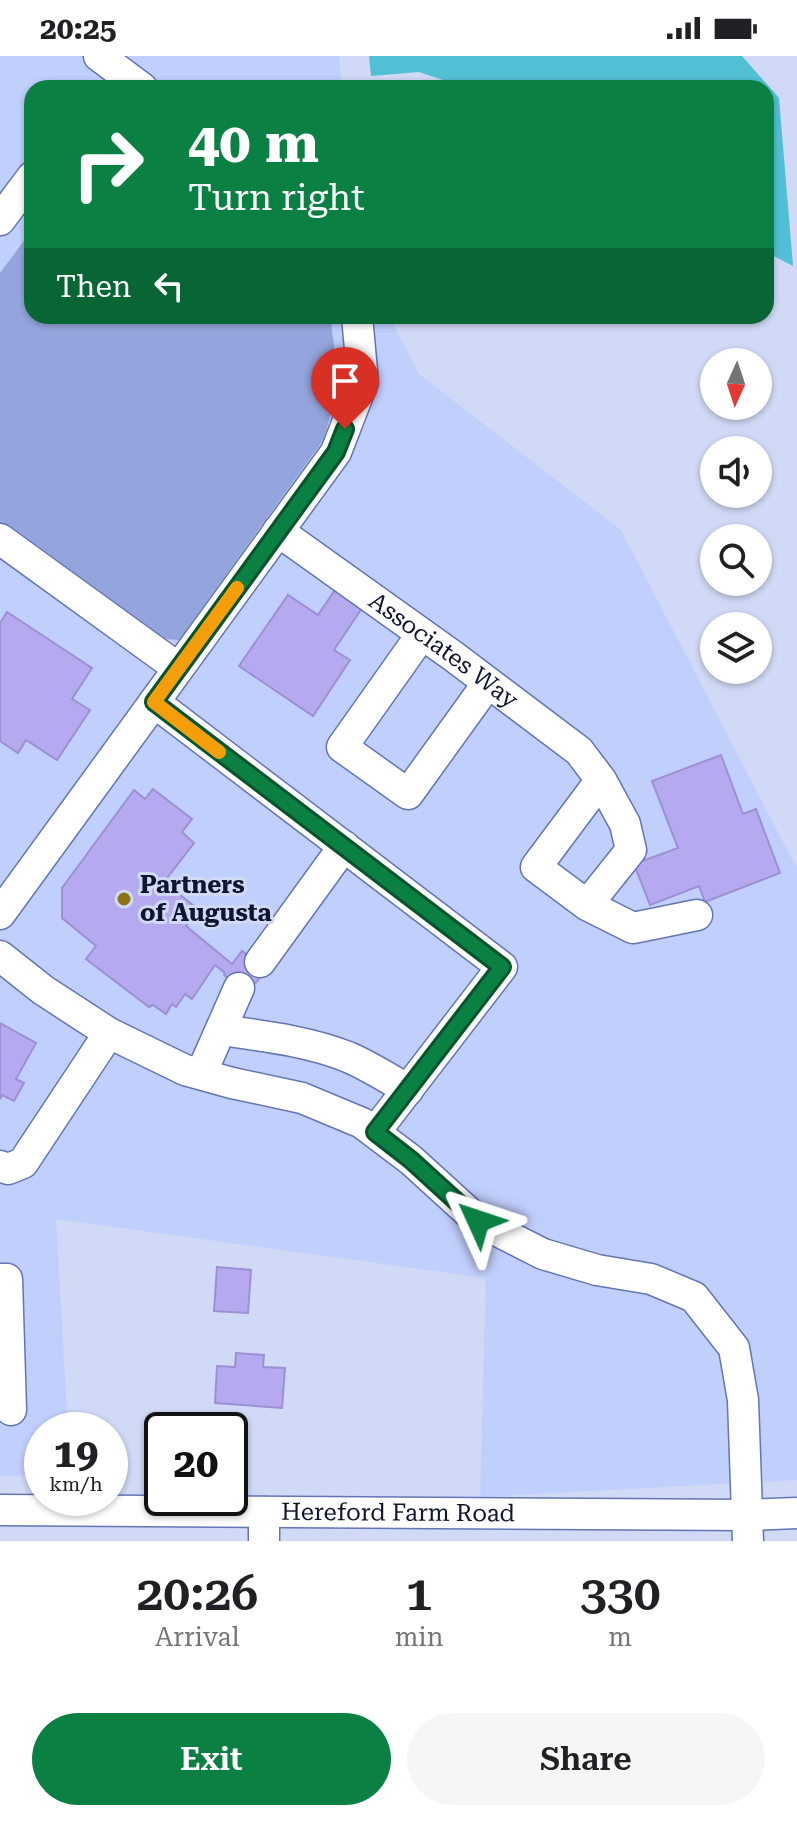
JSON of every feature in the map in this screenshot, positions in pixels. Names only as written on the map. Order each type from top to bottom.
[{"type":"street","points":[[108,67],[129,80]]},
{"type":"street","points":[[0,220],[24,188]]},
{"type":"street","points":[[0,914],[336,452],[363,382],[358,324]]},
{"type":"street","name":"Associates Way","points":[[278,531],[579,751],[601,780],[625,824],[631,850],[587,905]]},
{"type":"street","points":[[0,539],[178,668]]},
{"type":"street","points":[[422,634],[342,747],[408,794],[488,683]]},
{"type":"street","points":[[154,702],[502,967],[375,1132]]},
{"type":"street","points":[[601,780],[536,867],[587,905],[633,928],[697,915]]},
{"type":"street","points":[[260,962],[344,846]]},
{"type":"street","points":[[0,956],[43,990],[109,1033],[185,1070],[302,1098],[362,1123],[411,1160],[478,1221],[543,1254],[597,1270],[651,1279],[694,1297],[734,1348],[743,1400],[747,1528]]},
{"type":"street","points":[[201,1074],[239,988]]},
{"type":"street","points":[[221,1030],[271,1037],[347,1057],[408,1090]]},
{"type":"street","points":[[0,1166],[8,1169],[23,1163],[109,1033]]},
{"type":"street","points":[[0,1279],[7,1279],[11,1410]]},
{"type":"street","name":"Hereford Farm Road","points":[[0,1510],[264,1526],[747,1528],[797,1513]]},
{"type":"shaded area","points":[[0,56],[339,56],[341,80],[24,80],[24,324],[393,324],[419,374],[621,530],[797,869],[797,1480],[480,1497],[486,1278],[56,1219],[67,1412],[24,1412],[24,1475],[0,1476]]},
{"type":"shaded area","points":[[369,56],[742,56],[763,80],[443,80],[419,72],[371,76]]},
{"type":"shaded area","points":[[774,92],[779,98],[793,266],[774,256]]},
{"type":"shaded area","points":[[24,241],[24,324],[331,324],[339,382],[324,439],[179,640],[163,639],[0,525],[0,273]]},
{"type":"building","points":[[335,590],[362,608],[334,650],[350,660],[313,716],[239,666],[288,595],[318,615]]},
{"type":"building","points":[[7,612],[92,668],[72,699],[90,710],[57,760],[26,740],[18,753],[0,741],[0,623]]},
{"type":"building","points":[[721,755],[743,814],[756,809],[780,873],[705,902],[699,886],[650,905],[634,864],[678,848],[652,781]]},
{"type":"building","name":"Partners of Augusta","points":[[153,789],[192,819],[182,832],[194,843],[164,882],[199,910],[186,926],[232,964],[242,951],[267,969],[247,993],[215,965],[192,999],[185,994],[176,1007],[172,1004],[166,1014],[153,1005],[149,1007],[86,959],[96,946],[62,918],[62,888],[134,790],[145,799]]},
{"type":"building","points":[[0,1023],[36,1043],[16,1079],[24,1083],[14,1101],[2,1095],[0,1099]]},
{"type":"building","points":[[217,1267],[251,1270],[248,1313],[214,1311]]},
{"type":"building","points":[[236,1353],[264,1355],[263,1367],[285,1368],[282,1408],[215,1403],[217,1366],[235,1367]]},
{"type":"slow traffic","points":[[219,752],[154,702],[237,588]]},
{"type":"place","name":"Partners of Augusta","points":[[124,899]]},
{"type":"route","points":[[345,429],[336,452],[154,702],[502,967],[375,1132],[478,1221]]}]
